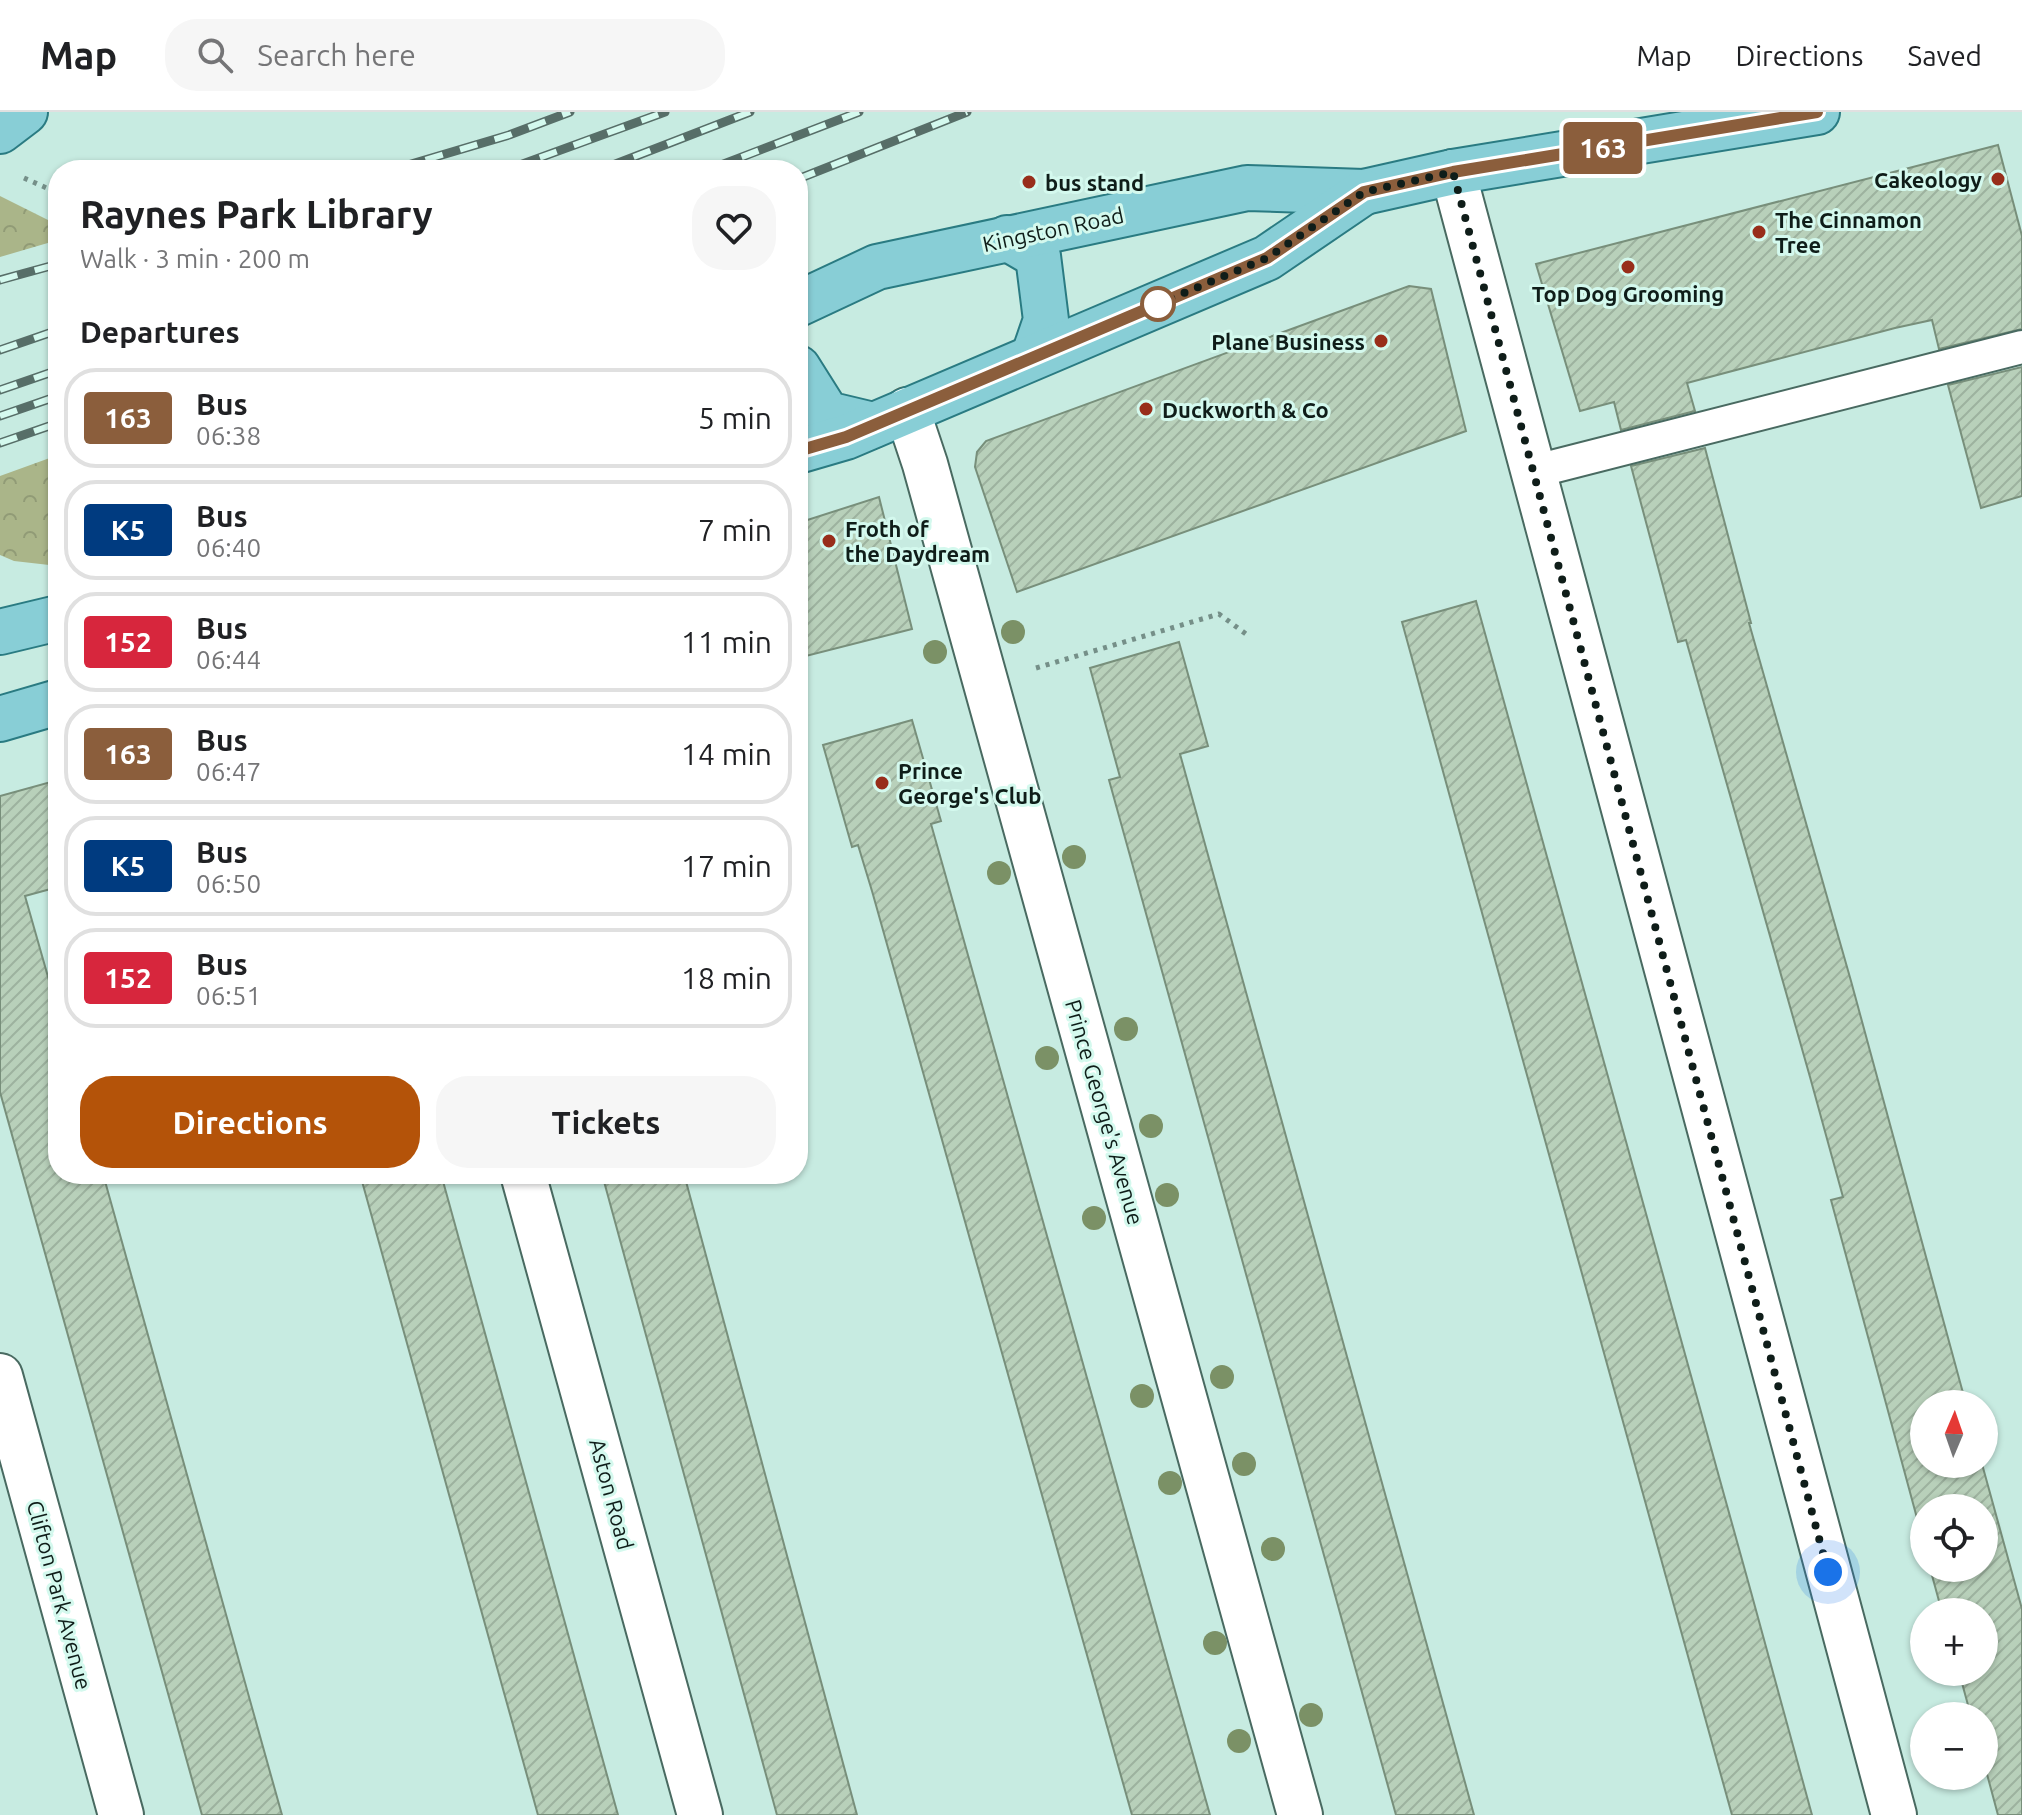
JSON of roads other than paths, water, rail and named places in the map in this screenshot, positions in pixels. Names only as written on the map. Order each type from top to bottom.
[{"type":"main road","points":[[7,150],[25,112]]},
{"type":"main road","name":"Kingston Road","points":[[808,299],[877,267],[1247,188],[1364,192],[1453,172],[1817,112]]},
{"type":"main road","name":"Kingston Road","points":[[808,448],[846,437],[1267,258],[1364,192]]},
{"type":"main road","points":[[1007,238],[1038,256],[1046,320],[1034,355]]},
{"type":"main road","points":[[808,384],[827,414],[890,417]]},
{"type":"main road","points":[[0,632],[48,620]]},
{"type":"main road","points":[[0,719],[48,705]]},
{"type":"street","points":[[1453,172],[1894,1815]]},
{"type":"street","name":"Prince George's Avenue","points":[[890,417],[925,464],[1300,1815]]},
{"type":"street","name":"Aston Road","points":[[526,1184],[700,1815]]},
{"type":"street","name":"Clifton Park Avenue","points":[[0,1376],[121,1815]]},
{"type":"lane","points":[[1532,472],[2022,347]]},
{"type":"railway","points":[[425,160],[509,135],[570,112]]},
{"type":"railway","points":[[533,160],[665,112]]},
{"type":"railway","points":[[626,160],[750,112]]},
{"type":"railway","points":[[734,160],[859,112]]},
{"type":"railway","points":[[808,175],[967,112]]},
{"type":"railway","points":[[0,280],[48,267]]},
{"type":"railway","points":[[0,350],[48,333]]},
{"type":"railway","points":[[0,390],[48,373]]},
{"type":"railway","points":[[0,416],[48,399]]},
{"type":"railway","points":[[0,443],[48,426]]},
{"type":"place","name":"Cakeology","points":[[1998,179]]},
{"type":"place","name":"bus stand","points":[[1029,182]]},
{"type":"place","name":"The Cinnamon Tree","points":[[1759,232]]},
{"type":"place","name":"Top Dog Grooming","points":[[1628,267]]},
{"type":"place","name":"Plane Business","points":[[1381,341]]},
{"type":"place","name":"Duckworth & Co","points":[[1146,409]]},
{"type":"place","name":"Froth of the Daydream","points":[[829,541]]},
{"type":"place","name":"Prince George's Club","points":[[882,783]]}]
